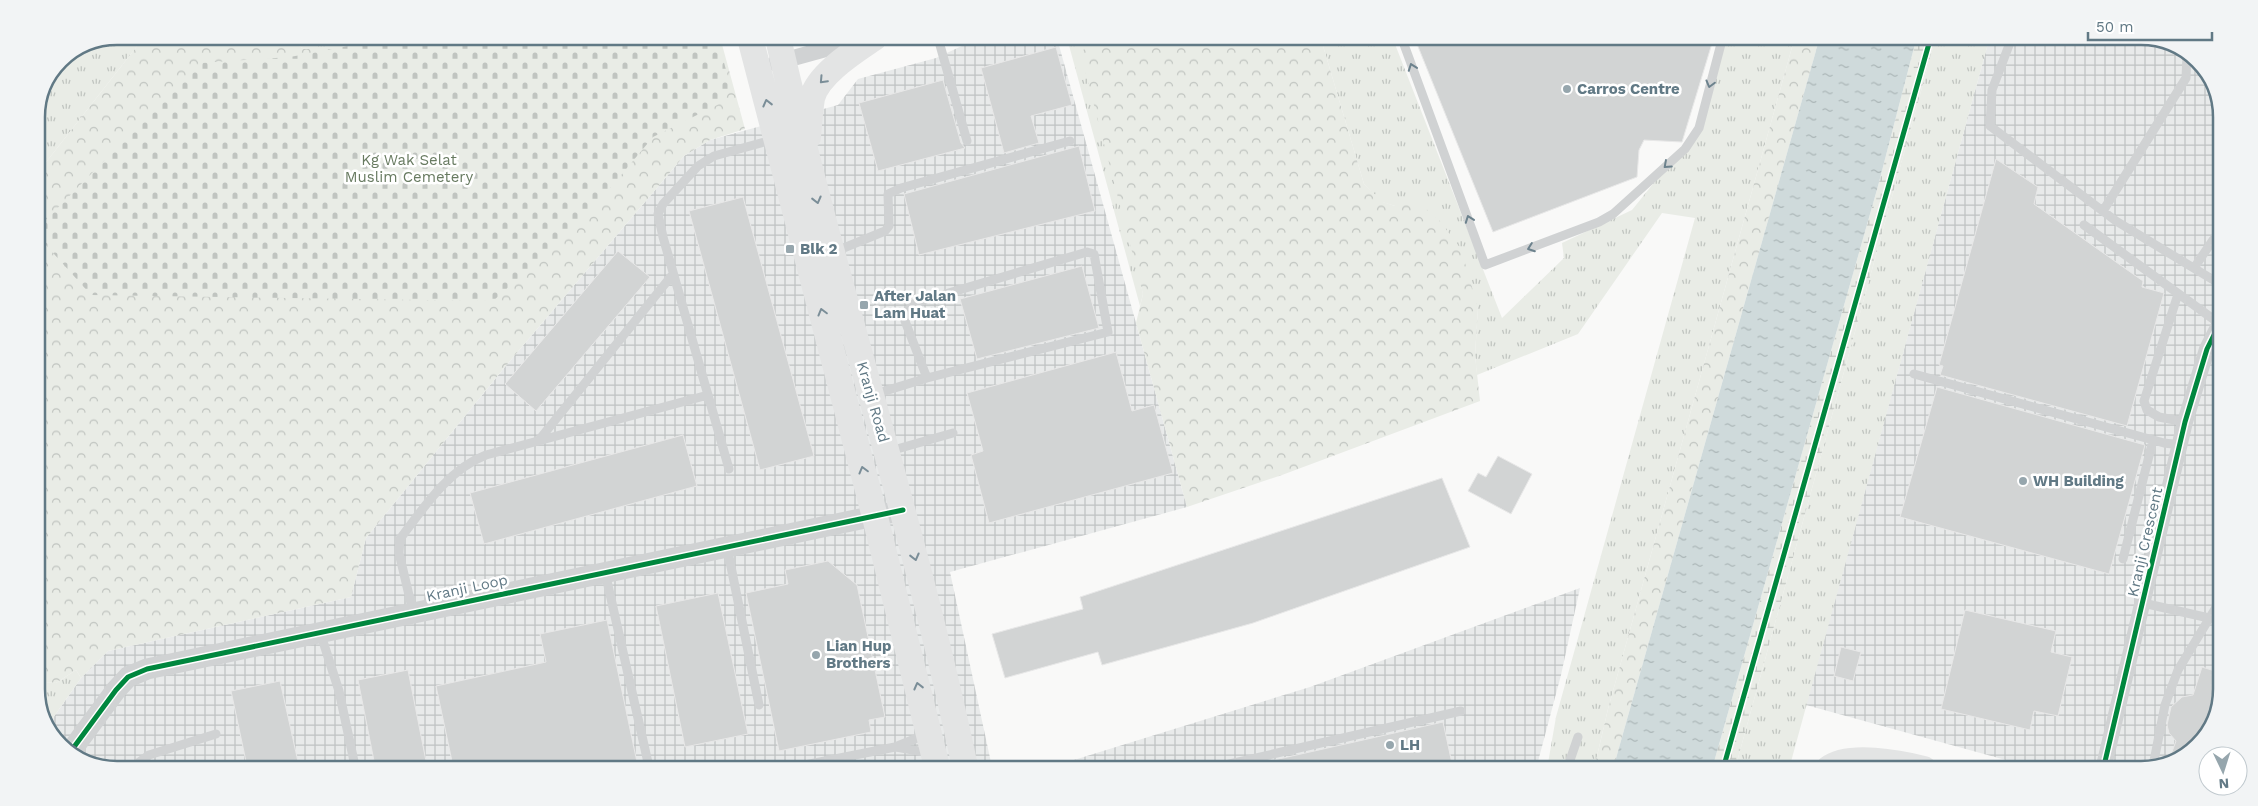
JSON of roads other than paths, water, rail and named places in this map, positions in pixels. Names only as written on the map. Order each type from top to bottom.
[{"type":"main road","name":"Kranji Road","points":[[779,45],[831,253],[903,510],[964,761]]},
{"type":"main road","points":[[806,152],[812,97],[818,85],[843,60],[864,45]]},
{"type":"main road","name":"Kranji Road","points":[[753,50],[934,751]]},
{"type":"main road","points":[[1865,761],[1878,761]]},
{"type":"street","points":[[753,50],[779,45]]},
{"type":"street","points":[[753,50],[779,45]]},
{"type":"street","name":"Kranji Crescent","points":[[2105,761],[2185,422],[2207,350],[2213,338]]},
{"type":"street","name":"Kranji Loop","points":[[74,747],[103,705],[128,677],[147,669],[903,510]]},
{"type":"lane","points":[[940,45],[966,141]]},
{"type":"lane","points":[[1404,45],[1486,265],[1599,222],[1613,214],[1685,150],[1698,128],[1721,45]]},
{"type":"lane","points":[[2009,45],[1992,90],[1990,126],[2103,211],[2213,280]]},
{"type":"lane","points":[[2103,211],[2186,78],[2187,61]]},
{"type":"lane","points":[[729,469],[673,274],[658,214],[663,204],[698,166],[714,156],[776,139]]},
{"type":"lane","points":[[831,253],[885,231],[889,226],[888,194],[901,188],[1070,142]]},
{"type":"lane","points":[[2084,225],[2213,318]]},
{"type":"lane","points":[[2194,268],[2213,240]]},
{"type":"lane","points":[[871,396],[927,378],[1108,332],[1094,254],[1087,252],[915,303],[908,310],[905,321],[927,378]]},
{"type":"lane","points":[[539,441],[673,274]]},
{"type":"lane","points":[[2178,294],[2144,401],[2147,410],[2159,417],[2185,422]]},
{"type":"lane","points":[[1914,374],[2153,440],[2181,445]]},
{"type":"lane","points":[[413,613],[398,552],[400,539],[456,472],[470,461],[708,395]]},
{"type":"lane","points":[[887,452],[953,433]]},
{"type":"lane","points":[[2123,559],[2153,440]]},
{"type":"lane","points":[[727,547],[759,705]]},
{"type":"lane","points":[[605,572],[648,761]]},
{"type":"lane","points":[[2143,603],[2209,618]]},
{"type":"lane","points":[[2154,760],[2165,705],[2178,670],[2213,612]]},
{"type":"lane","points":[[320,632],[338,691],[353,761]]},
{"type":"lane","points":[[1243,761],[1461,711]]},
{"type":"lane","points":[[141,761],[149,755],[216,734]]},
{"type":"lane","points":[[1570,761],[1578,737]]},
{"type":"lane","points":[[825,761],[895,747],[934,751]]},
{"type":"lane","points":[[895,747],[934,751]]},
{"type":"water","points":[[1818,45],[1915,45],[1878,186],[1714,761],[1615,761]]},
{"type":"place","name":"Carros Centre","points":[[1567,89]]},
{"type":"place","name":"Blk 2","points":[[790,249]]},
{"type":"place","name":"After Jalan Lam Huat","points":[[864,305]]},
{"type":"place","name":"WH Building","points":[[2023,481]]},
{"type":"place","name":"Lian Hup Brothers","points":[[816,655]]},
{"type":"place","name":"LH","points":[[1390,745]]},
{"type":"park label","name":"Kg Wak Selat Muslim Cemetery","points":[[409,168]]}]
